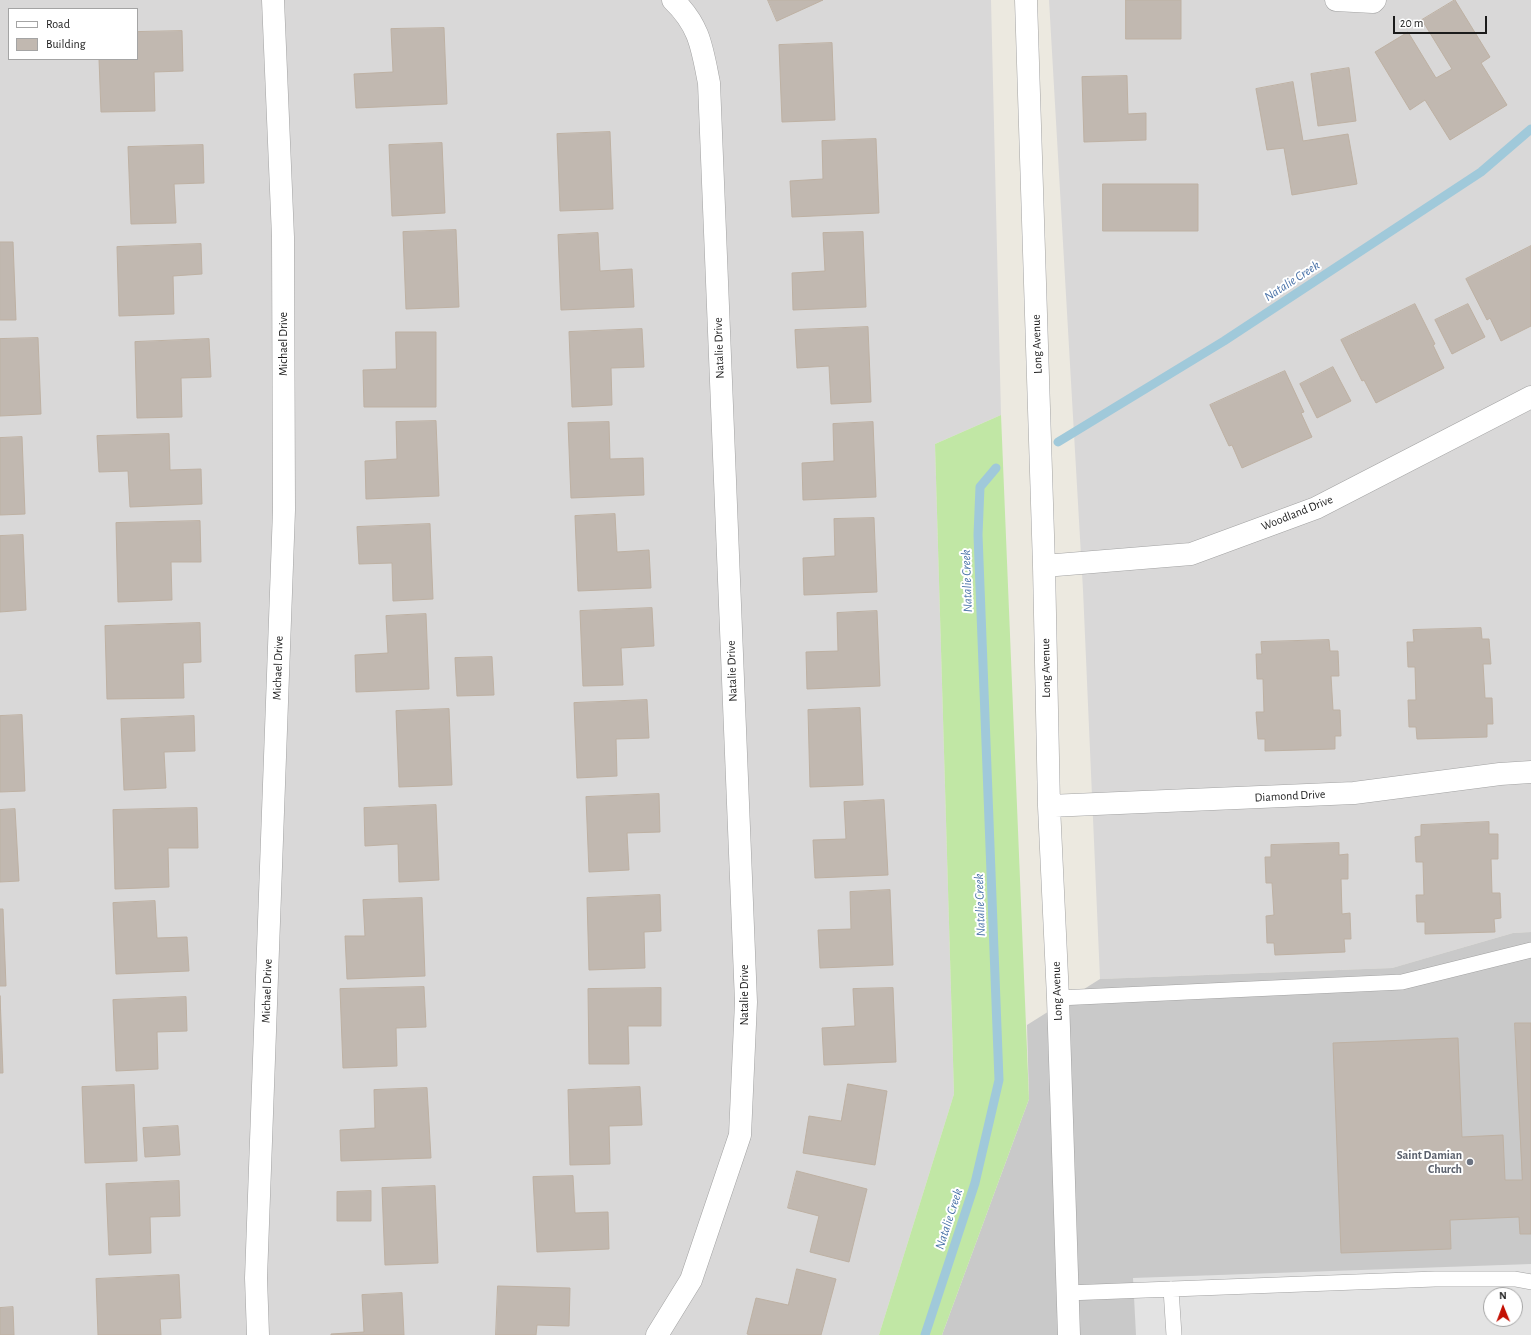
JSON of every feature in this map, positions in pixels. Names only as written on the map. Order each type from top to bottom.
[{"type":"street","name":"Michael Drive","points":[[258,1335],[256,1278],[284,510],[283,237],[273,0]]},
{"type":"street","name":"Natalie Drive","points":[[657,1335],[691,1280],[740,1135],[746,1002],[709,83],[699,38],[684,11],[673,0]]},
{"type":"street","name":"Long Avenue","points":[[1026,0],[1044,566],[1049,806],[1058,998],[1069,1335]]},
{"type":"street","points":[[1336,0],[1373,2],[1375,0]]},
{"type":"street","name":"Woodland Drive","points":[[1044,566],[1191,554],[1316,508],[1531,397]]},
{"type":"street","name":"Diamond Drive","points":[[1049,806],[1354,793],[1500,774],[1531,772]]},
{"type":"lane","points":[[1058,998],[1402,982],[1531,950]]},
{"type":"lane","points":[[1067,1293],[1435,1280],[1515,1279],[1531,1282]]},
{"type":"lane","points":[[1171,1289],[1174,1335]]},
{"type":"shaded area","points":[[0,0],[991,0],[1001,415],[935,444],[954,1094],[879,1335],[0,1335]]},
{"type":"shaded area","points":[[1049,0],[1531,0],[1531,932],[1513,933],[1392,968],[1100,979],[1083,590]]},
{"type":"shaded area","points":[[1531,932],[1531,1335],[942,1335],[1029,1099],[1027,1025],[1100,979],[1392,968],[1513,933]]},
{"type":"shaded area","points":[[1531,1264],[1531,1335],[1136,1335],[1133,1278]]},
{"type":"green space","points":[[1001,415],[1029,1099],[942,1335],[879,1335],[954,1094],[935,444]]},
{"type":"building","points":[[768,0],[823,0],[777,21]]},
{"type":"building","points":[[1126,0],[1181,0],[1181,39],[1126,39]]},
{"type":"building","points":[[1455,0],[1490,57],[1481,63],[1507,105],[1450,140],[1425,100],[1410,110],[1375,52],[1408,32],[1436,78],[1452,69],[1422,20]]},
{"type":"building","points":[[444,28],[447,104],[356,108],[354,74],[393,72],[391,29]]},
{"type":"building","points":[[182,31],[183,71],[154,72],[155,111],[101,112],[99,60],[138,60],[138,32]]},
{"type":"building","points":[[832,43],[835,120],[782,122],[779,45]]},
{"type":"building","points":[[1349,68],[1356,121],[1318,126],[1311,74]]},
{"type":"building","points":[[1127,76],[1128,114],[1146,113],[1146,140],[1084,142],[1082,77]]},
{"type":"building","points":[[1293,82],[1303,141],[1348,134],[1357,184],[1292,195],[1284,148],[1267,150],[1256,89]]},
{"type":"building","points":[[610,132],[613,209],[560,211],[557,134]]},
{"type":"building","points":[[876,139],[879,213],[792,217],[790,181],[823,179],[822,141]]},
{"type":"building","points":[[442,143],[445,213],[392,216],[389,145]]},
{"type":"building","points":[[203,145],[204,183],[174,184],[176,223],[131,224],[128,147]]},
{"type":"building","points":[[1103,184],[1198,184],[1198,231],[1103,231]]},
{"type":"building","points":[[456,230],[459,307],[406,309],[403,232]]},
{"type":"building","points":[[863,232],[866,307],[793,310],[792,273],[825,271],[823,233]]},
{"type":"building","points":[[598,233],[600,271],[632,269],[634,307],[561,310],[558,235]]},
{"type":"building","points":[[0,242],[13,242],[16,320],[0,320]]},
{"type":"building","points":[[201,244],[202,274],[173,276],[174,314],[119,316],[117,247]]},
{"type":"building","points":[[1531,246],[1531,326],[1501,341],[1490,318],[1487,320],[1466,279]]},
{"type":"building","points":[[1415,304],[1435,344],[1433,345],[1444,368],[1376,403],[1364,380],[1362,381],[1341,340]]},
{"type":"building","points":[[1468,304],[1485,337],[1452,354],[1435,320]]},
{"type":"building","points":[[868,327],[871,402],[831,404],[829,366],[797,368],[795,330]]},
{"type":"building","points":[[642,329],[644,367],[611,368],[612,405],[572,407],[569,332]]},
{"type":"building","points":[[396,332],[436,332],[436,407],[364,407],[363,370],[396,369]]},
{"type":"building","points":[[38,338],[41,414],[0,416],[0,339]]},
{"type":"building","points":[[209,339],[211,377],[181,378],[182,417],[137,418],[135,342]]},
{"type":"building","points":[[1333,367],[1351,401],[1317,418],[1300,384]]},
{"type":"building","points":[[1285,371],[1304,412],[1301,413],[1312,437],[1242,468],[1232,445],[1229,446],[1210,405]]},
{"type":"building","points":[[436,421],[439,496],[366,499],[365,461],[397,459],[396,422]]},
{"type":"building","points":[[609,422],[610,459],[643,458],[644,495],[571,498],[568,423]]},
{"type":"building","points":[[873,422],[876,497],[803,500],[802,463],[834,461],[833,424]]},
{"type":"building","points":[[169,434],[170,470],[201,469],[202,504],[130,507],[128,471],[99,472],[97,436]]},
{"type":"building","points":[[22,437],[25,514],[0,515],[0,438]]},
{"type":"building","points":[[615,514],[617,552],[649,550],[651,588],[578,591],[575,516]]},
{"type":"building","points":[[874,518],[877,592],[804,595],[803,558],[835,556],[834,519]]},
{"type":"building","points":[[200,521],[201,562],[171,562],[172,600],[118,602],[116,523]]},
{"type":"building","points":[[430,524],[433,599],[393,601],[392,563],[359,564],[357,527]]},
{"type":"building","points":[[23,535],[26,610],[0,612],[0,536]]},
{"type":"building","points":[[652,608],[654,646],[621,648],[623,685],[583,686],[580,611]]},
{"type":"building","points":[[877,611],[880,686],[807,689],[806,652],[838,651],[837,613]]},
{"type":"building","points":[[426,614],[429,689],[356,692],[355,655],[388,653],[386,616]]},
{"type":"building","points":[[200,623],[201,662],[183,663],[184,698],[107,699],[105,626]]},
{"type":"building","points":[[1481,628],[1482,639],[1489,639],[1491,664],[1483,664],[1485,698],[1492,698],[1493,724],[1487,724],[1487,737],[1417,739],[1416,727],[1409,727],[1408,700],[1416,700],[1415,667],[1408,667],[1407,642],[1414,642],[1413,630]]},
{"type":"building","points":[[1329,640],[1330,651],[1338,651],[1339,676],[1331,676],[1333,710],[1340,710],[1341,736],[1335,736],[1335,749],[1265,751],[1265,739],[1258,739],[1256,712],[1264,712],[1263,679],[1257,679],[1256,654],[1262,654],[1261,642]]},
{"type":"building","points":[[492,657],[494,695],[457,696],[455,658]]},
{"type":"building","points":[[647,700],[649,738],[616,739],[617,776],[577,778],[574,703]]},
{"type":"building","points":[[860,708],[863,785],[810,787],[808,710]]},
{"type":"building","points":[[449,709],[452,785],[399,787],[396,711]]},
{"type":"building","points":[[22,715],[25,791],[0,792],[0,716]]},
{"type":"building","points":[[194,716],[195,751],[164,752],[166,788],[124,790],[121,719]]},
{"type":"building","points":[[659,794],[660,832],[627,833],[629,870],[589,872],[586,797]]},
{"type":"building","points":[[884,800],[888,875],[815,878],[813,840],[846,839],[844,802]]},
{"type":"building","points":[[436,805],[439,880],[399,882],[398,844],[365,846],[364,808]]},
{"type":"building","points":[[197,808],[198,848],[168,848],[169,887],[115,889],[113,810]]},
{"type":"building","points":[[15,809],[19,881],[0,882],[0,810]]},
{"type":"building","points":[[1489,822],[1489,834],[1498,834],[1498,859],[1491,859],[1492,893],[1500,893],[1501,918],[1494,919],[1495,932],[1425,934],[1425,922],[1417,922],[1416,895],[1424,895],[1423,862],[1416,862],[1415,837],[1421,836],[1421,825]]},
{"type":"building","points":[[1339,843],[1339,855],[1348,854],[1348,879],[1341,879],[1342,914],[1350,913],[1351,939],[1344,939],[1345,952],[1275,955],[1274,943],[1267,943],[1266,916],[1274,915],[1272,883],[1266,883],[1265,857],[1271,857],[1271,845]]},
{"type":"building","points":[[890,890],[893,965],[820,968],[818,930],[851,929],[850,892]]},
{"type":"building","points":[[660,895],[661,931],[644,932],[645,968],[589,970],[587,898]]},
{"type":"building","points":[[422,898],[425,976],[347,979],[345,936],[365,936],[363,900]]},
{"type":"building","points":[[155,901],[157,938],[187,937],[189,971],[116,974],[113,903]]},
{"type":"building","points":[[0,909],[3,909],[6,986],[0,986]]},
{"type":"building","points":[[424,987],[426,1027],[396,1028],[397,1066],[343,1068],[340,989]]},
{"type":"building","points":[[661,988],[661,1026],[628,1026],[629,1064],[589,1064],[588,989]]},
{"type":"building","points":[[893,988],[896,1062],[824,1065],[822,1028],[855,1026],[853,989]]},
{"type":"building","points":[[0,996],[3,1073],[0,1073]]},
{"type":"building","points":[[186,997],[187,1031],[157,1032],[158,1069],[116,1071],[113,1000]]},
{"type":"building","points":[[1515,1023],[1531,1023],[1531,1234],[1520,1234],[1519,1217],[1450,1220],[1451,1249],[1341,1253],[1333,1043],[1458,1038],[1462,1137],[1503,1135],[1505,1180],[1522,1180]]},
{"type":"building","points":[[848,1084],[887,1091],[875,1165],[803,1153],[809,1116],[841,1121]]},
{"type":"building","points":[[134,1085],[137,1161],[85,1163],[82,1087]]},
{"type":"building","points":[[640,1087],[642,1125],[609,1126],[610,1164],[570,1165],[568,1090]]},
{"type":"building","points":[[427,1088],[431,1158],[341,1161],[340,1130],[375,1128],[374,1090]]},
{"type":"building","points":[[178,1126],[180,1155],[145,1157],[143,1128]]},
{"type":"building","points":[[797,1171],[867,1189],[849,1262],[810,1252],[819,1216],[788,1208]]},
{"type":"building","points":[[573,1176],[575,1213],[608,1212],[609,1249],[537,1252],[533,1177]]},
{"type":"building","points":[[179,1181],[180,1216],[150,1217],[151,1253],[109,1255],[106,1184]]},
{"type":"building","points":[[435,1186],[438,1263],[385,1265],[382,1188]]},
{"type":"building","points":[[371,1191],[371,1221],[337,1221],[337,1192]]},
{"type":"building","points":[[797,1269],[836,1279],[821,1335],[747,1334],[756,1298],[788,1305]]},
{"type":"building","points":[[179,1275],[181,1318],[160,1319],[161,1335],[98,1335],[96,1279]]},
{"type":"building","points":[[498,1286],[570,1288],[569,1326],[537,1325],[536,1335],[496,1335]]},
{"type":"building","points":[[402,1293],[404,1335],[331,1335],[364,1332],[362,1295]]},
{"type":"building","points":[[13,1307],[14,1335],[0,1335],[0,1308]]},
{"type":"waterway","name":"Natalie Creek","points":[[1058,442],[1224,341],[1481,172],[1531,129]]},
{"type":"waterway","name":"Natalie Creek","points":[[925,1335],[975,1183],[999,1080],[978,535],[980,487],[996,468]]},
{"type":"place","name":"Saint Damian Church","points":[[1470,1162]]}]
